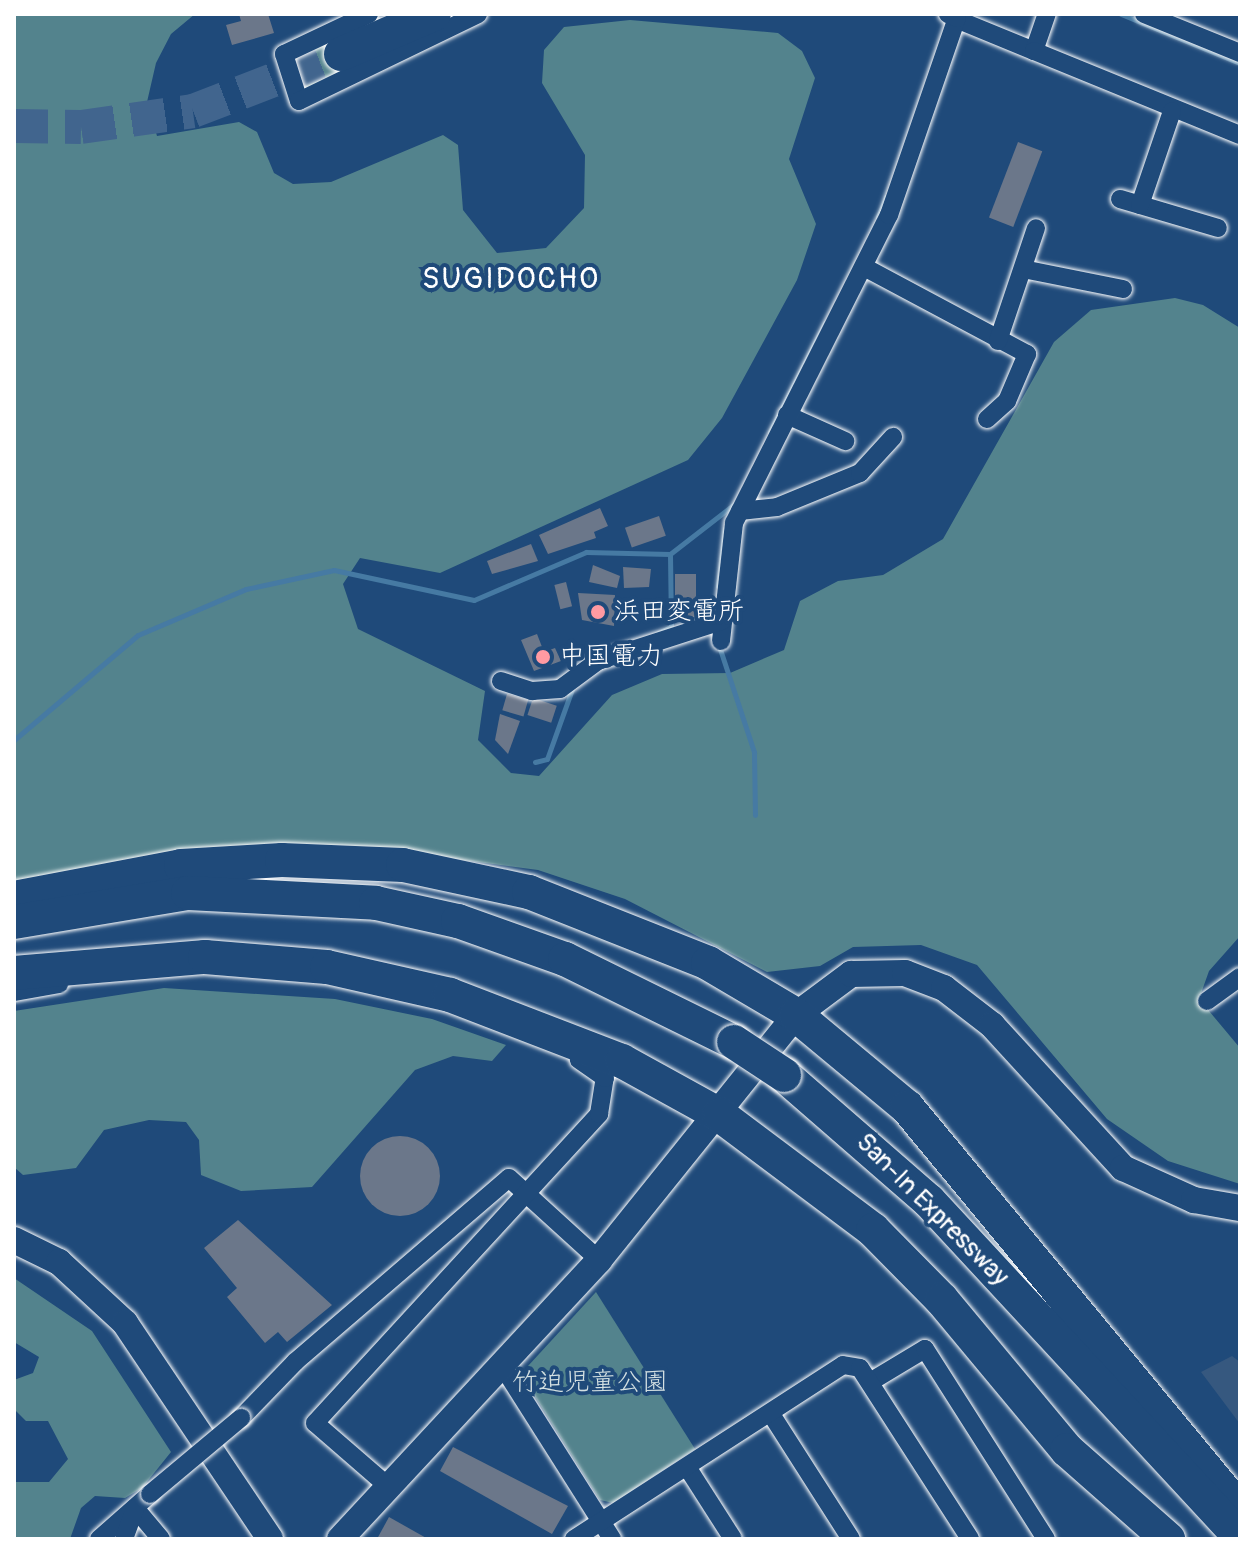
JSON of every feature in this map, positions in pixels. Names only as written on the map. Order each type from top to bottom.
[{"type":"highway","points":[[341,54],[434,14]]},
{"type":"highway","points":[[14,898],[181,866],[282,860],[403,865],[591,912],[708,963],[796,1015],[861,1065],[948,1150],[1240,1510]]},
{"type":"highway","name":"San-In Expressway","points":[[14,922],[132,898],[288,893],[418,911],[565,959],[734,1042],[784,1075],[929,1201],[1240,1537]]},
{"type":"highway","name":"San-In Expressway","points":[[14,944],[134,917],[275,907],[418,921],[565,959]]},
{"type":"highway","points":[[14,973],[205,957],[390,979],[568,1037],[720,1115],[894,1250],[1067,1450],[1168,1539]]},
{"type":"street","points":[[369,14],[284,54],[299,101],[478,14]]},
{"type":"street","points":[[1034,51],[1047,14]]},
{"type":"street","points":[[1144,14],[1240,53]]},
{"type":"street","points":[[721,641],[740,511],[864,267],[953,17],[1172,111],[1240,135]]},
{"type":"street","points":[[1140,205],[1172,111]]},
{"type":"street","points":[[1120,199],[1218,228]]},
{"type":"street","points":[[998,341],[1036,228]]},
{"type":"street","points":[[864,267],[1030,361],[987,419]]},
{"type":"street","points":[[1023,269],[1123,289]]},
{"type":"street","points":[[787,415],[845,441]]},
{"type":"street","points":[[740,511],[777,507],[860,473],[893,437]]},
{"type":"street","points":[[501,681],[532,691],[560,689],[598,661],[722,621]]},
{"type":"street","points":[[340,1539],[503,1367],[599,1260],[720,1115],[796,1015],[851,974],[879,970],[926,980],[992,1025],[1123,1168],[1194,1200],[1240,1208]]},
{"type":"street","points":[[14,992],[177,973],[270,976],[439,1008],[506,1030],[595,1067],[606,1084],[599,1114],[315,1423],[390,1488]]},
{"type":"street","points":[[1207,1001],[1240,977]]},
{"type":"street","points":[[99,1539],[241,1418],[295,1362],[509,1178],[599,1260]]},
{"type":"street","points":[[14,1240],[59,1262],[125,1323],[270,1539]]},
{"type":"street","points":[[870,1382],[925,1349],[1046,1539]]},
{"type":"street","points":[[574,1539],[843,1365],[860,1368],[970,1539]]},
{"type":"street","points":[[503,1367],[612,1539]]},
{"type":"street","points":[[771,1414],[851,1539]]},
{"type":"street","points":[[687,1467],[733,1539]]},
{"type":"street","points":[[124,1539],[135,1508]]},
{"type":"street","points":[[135,1508],[161,1539]]},
{"type":"shaded area","points":[[1232,1356],[1240,1362],[1240,1424],[1201,1372]]},
{"type":"green space","points":[[14,14],[195,14],[171,34],[156,63],[147,102],[157,136],[239,122],[257,132],[274,173],[293,184],[331,182],[443,135],[458,145],[463,210],[497,253],[546,248],[584,208],[585,155],[542,83],[544,50],[564,27],[630,20],[778,33],[802,51],[815,78],[789,159],[816,224],[797,280],[722,418],[688,460],[440,573],[360,558],[343,584],[358,629],[485,691],[478,740],[511,773],[539,776],[612,695],[662,674],[730,673],[784,650],[800,601],[838,581],[883,575],[943,539],[1054,342],[1091,310],[1175,298],[1203,305],[1240,328],[1240,936],[1209,971],[1199,999],[1240,1048],[1240,1184],[1168,1161],[1107,1119],[977,965],[921,945],[853,947],[820,966],[767,972],[625,899],[538,870],[377,849],[14,882]]},
{"type":"green space","points":[[329,39],[343,74],[302,91],[288,55]]},
{"type":"green space","points":[[164,988],[335,999],[432,1019],[506,1045],[492,1061],[453,1056],[415,1070],[312,1187],[241,1191],[201,1175],[199,1140],[186,1122],[149,1120],[104,1130],[76,1168],[23,1175],[14,1167],[14,1011]]},
{"type":"green space","points":[[14,1278],[92,1331],[171,1452],[142,1488],[125,1498],[95,1496],[81,1508],[70,1539],[14,1539],[14,1482],[49,1482],[68,1459],[48,1421],[26,1421],[14,1409],[14,1380],[33,1373],[39,1357],[14,1342]]},
{"type":"green space","name":"竹迫児童公園","points":[[596,1292],[695,1449],[613,1503],[600,1500],[527,1384],[528,1366]]},
{"type":"building","points":[[239,14],[268,14],[274,33],[232,45],[226,25],[241,21]]},
{"type":"building","points":[[1018,142],[1042,151],[1013,227],[989,218]]},
{"type":"building","points":[[600,508],[608,526],[594,532],[596,538],[548,554],[539,535]]},
{"type":"building","points":[[659,516],[666,536],[632,548],[625,528]]},
{"type":"building","points":[[531,544],[538,561],[492,574],[487,561]]},
{"type":"building","points":[[593,565],[620,576],[617,588],[589,582]]},
{"type":"building","points":[[623,567],[651,569],[649,587],[624,588]]},
{"type":"building","points":[[675,574],[696,574],[696,617],[675,617]]},
{"type":"building","points":[[566,582],[572,606],[560,609],[554,585]]},
{"type":"building","name":"浜田変電所","points":[[578,593],[615,595],[614,626],[582,620]]},
{"type":"building","name":"中国電力","points":[[537,634],[544,652],[555,648],[561,661],[534,671],[521,640]]},
{"type":"building","points":[[507,694],[528,700],[523,716],[502,710]]},
{"type":"building","points":[[533,698],[557,706],[551,723],[527,715]]},
{"type":"building","points":[[500,714],[520,721],[508,754],[495,740]]},
{"type":"building","points":[[400,1136],[415,1139],[428,1148],[437,1161],[440,1176],[437,1191],[428,1204],[415,1213],[400,1216],[385,1213],[372,1204],[363,1191],[360,1176],[363,1161],[372,1148],[385,1139]]},
{"type":"building","points":[[238,1220],[332,1305],[287,1342],[278,1332],[265,1343],[227,1297],[237,1288],[204,1248]]},
{"type":"building","points":[[453,1447],[568,1506],[552,1534],[440,1471]]},
{"type":"building","points":[[389,1517],[428,1539],[377,1539]]},
{"type":"waterway","points":[[1121,14],[1240,63]]},
{"type":"waterway","points":[[878,217],[886,197]]},
{"type":"waterway","points":[[770,432],[825,323]]},
{"type":"waterway","points":[[14,740],[138,635],[246,589],[334,570],[474,600],[586,552],[670,554],[737,502]]},
{"type":"waterway","points":[[718,586],[725,528]]},
{"type":"waterway","points":[[658,633],[671,627],[670,554]]},
{"type":"waterway","points":[[718,643],[754,752],[755,815]]},
{"type":"waterway","points":[[535,762],[547,759],[572,689]]},
{"type":"tunnel","points":[[14,126],[81,127],[193,111],[341,54]]},
{"type":"place","name":"浜田変電所","points":[[598,612]]},
{"type":"place","name":"中国電力","points":[[543,657]]},
{"type":"district","name":"SUGIDOCHO","points":[[511,279]]}]
